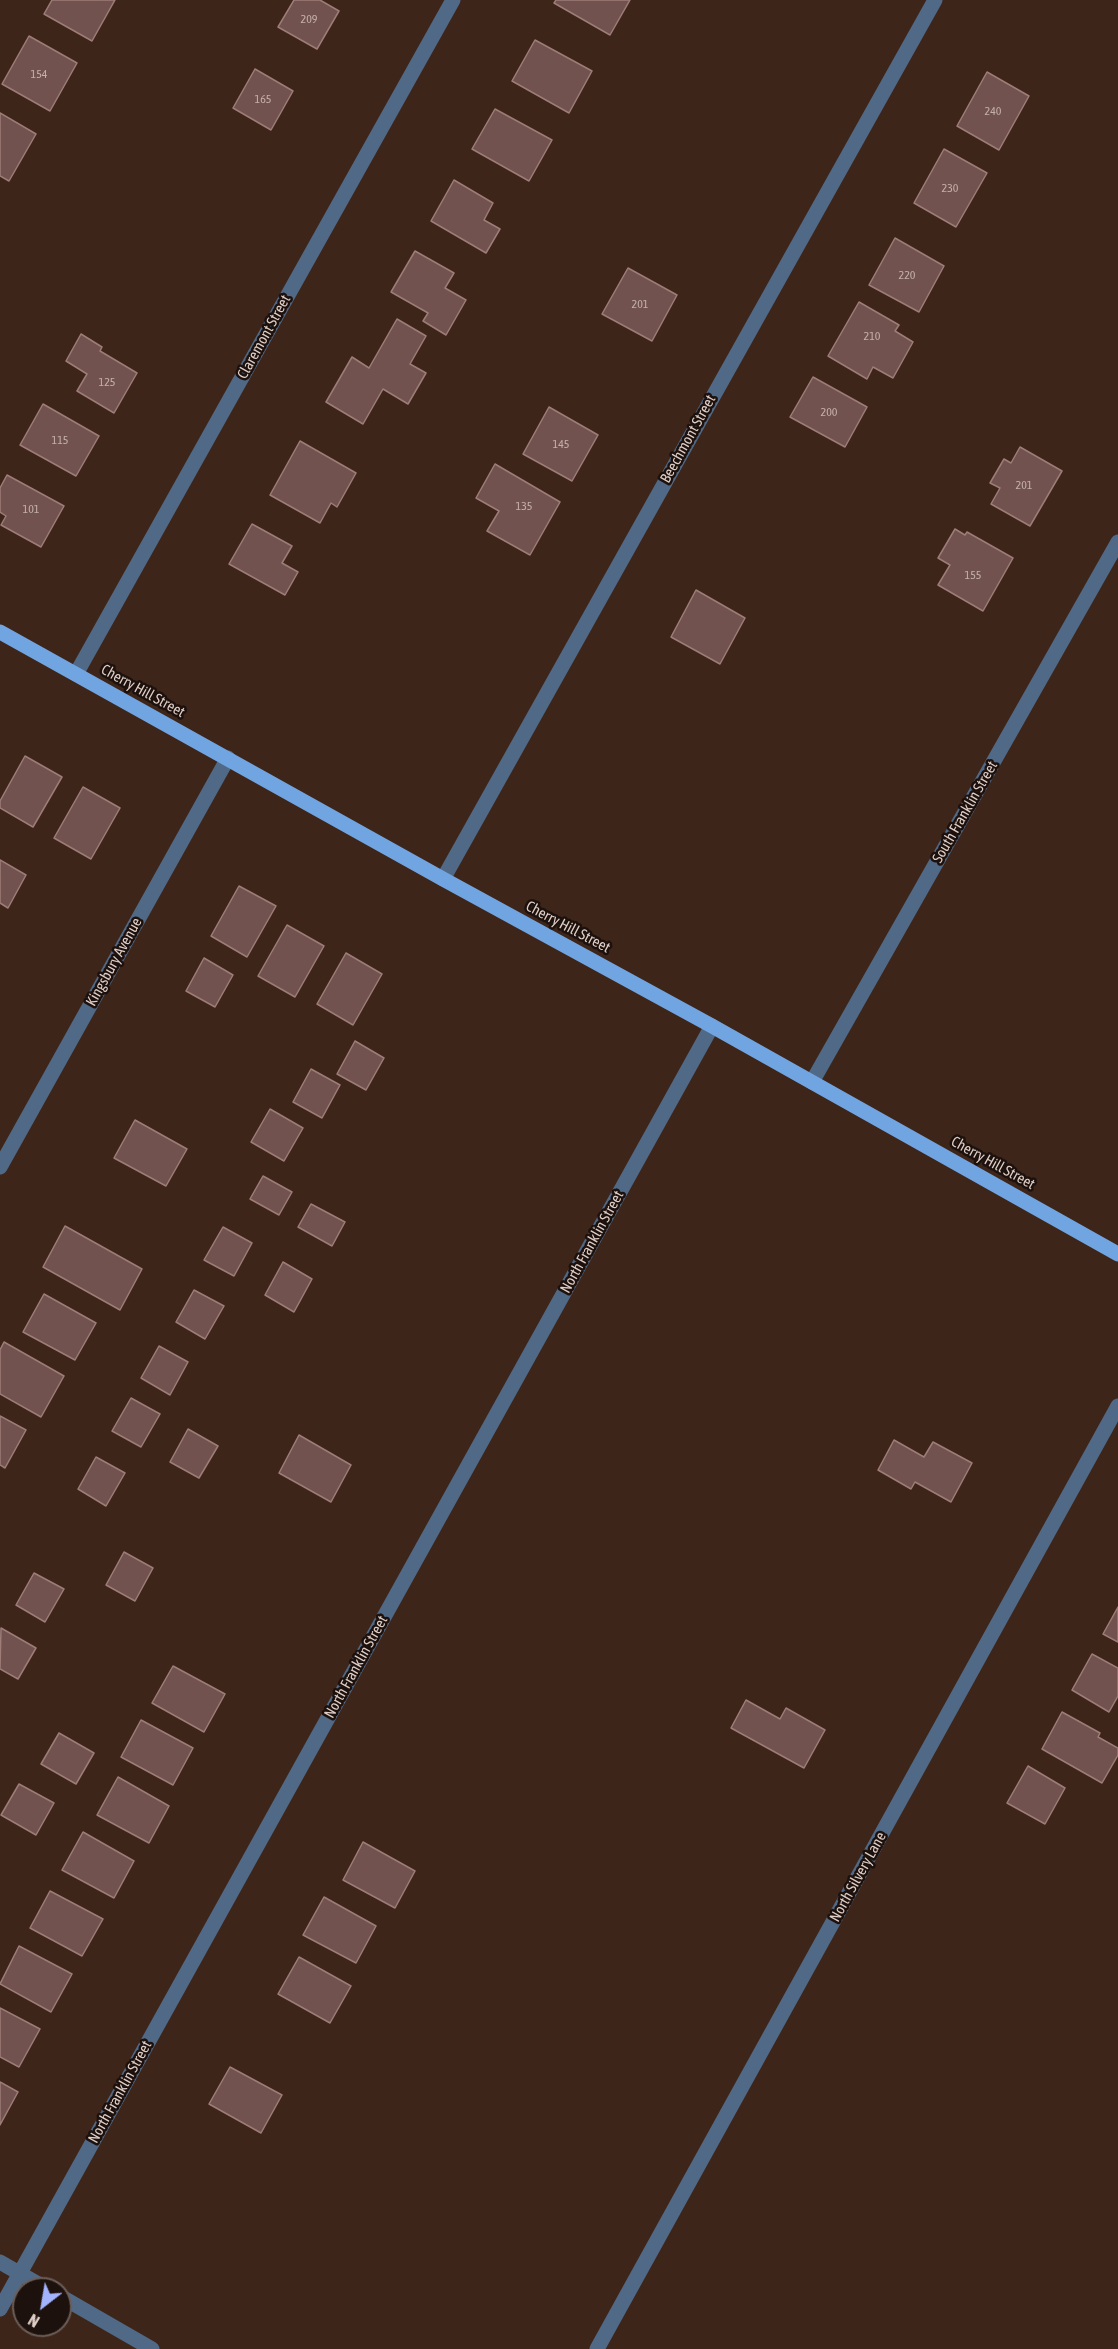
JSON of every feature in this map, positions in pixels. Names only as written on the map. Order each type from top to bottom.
[{"type":"main road","name":"Cherry Hill Street","points":[[0,632],[442,879],[712,1026],[1118,1254]]},
{"type":"street","name":"Claremont Street","points":[[76,674],[453,0]]},
{"type":"street","name":"Beechmont Street","points":[[442,879],[935,0]]},
{"type":"street","name":"South Franklin Street","points":[[812,1082],[1118,542]]},
{"type":"street","name":"Kingsbury Avenue","points":[[0,1167],[228,758]]},
{"type":"street","name":"North Franklin Street","points":[[0,2309],[712,1026]]},
{"type":"street","name":"North Silvery Lane","points":[[597,2349],[1118,1406]]},
{"type":"street","points":[[0,2262],[27,2277]]},
{"type":"street","points":[[72,2303],[152,2349]]},
{"type":"building","points":[[52,0],[115,0],[92,41],[44,14]]},
{"type":"building","points":[[294,0],[320,0],[339,11],[317,49],[278,27]]},
{"type":"building","points":[[556,0],[630,0],[610,35],[554,3]]},
{"type":"building","points":[[29,36],[77,63],[50,111],[2,84]]},
{"type":"building","points":[[535,40],[592,71],[569,113],[512,81]]},
{"type":"building","points":[[255,69],[293,91],[271,130],[233,108]]},
{"type":"building","points":[[987,72],[1029,96],[999,150],[957,126]]},
{"type":"building","points":[[495,109],[552,140],[529,181],[472,149]]},
{"type":"building","points":[[0,113],[36,134],[9,181],[0,176]]},
{"type":"building","points":[[944,149],[987,173],[956,227],[914,203]]},
{"type":"building","points":[[454,180],[493,203],[484,220],[500,229],[486,253],[431,221]]},
{"type":"building","points":[[895,238],[944,266],[919,312],[869,285]]},
{"type":"building","points":[[415,251],[454,273],[445,288],[466,300],[446,335],[423,321],[428,313],[391,292]]},
{"type":"building","points":[[628,268],[677,295],[652,341],[602,314]]},
{"type":"building","points":[[859,302],[899,325],[895,331],[913,342],[893,378],[873,367],[867,379],[828,356]]},
{"type":"building","points":[[397,319],[426,336],[410,364],[426,373],[408,404],[383,389],[363,424],[326,402],[352,357],[369,368]]},
{"type":"building","points":[[81,334],[102,347],[100,351],[137,373],[114,413],[77,391],[87,374],[66,361]]},
{"type":"building","points":[[813,377],[867,407],[845,447],[790,417]]},
{"type":"building","points":[[43,404],[99,436],[76,476],[20,445]]},
{"type":"building","points":[[549,407],[598,435],[572,481],[523,454]]},
{"type":"building","points":[[300,441],[356,473],[337,507],[331,503],[320,523],[270,495]]},
{"type":"building","points":[[1020,447],[1062,471],[1030,526],[991,504],[1000,488],[990,483],[1004,459],[1011,463]]},
{"type":"building","points":[[495,464],[560,502],[530,555],[487,531],[499,511],[476,498]]},
{"type":"building","points":[[7,475],[64,506],[41,547],[1,525],[6,516],[0,512],[0,488]]},
{"type":"building","points":[[252,524],[292,546],[282,563],[298,572],[285,595],[229,564]]},
{"type":"building","points":[[955,529],[965,535],[967,532],[1013,558],[983,611],[938,585],[950,565],[938,558]]},
{"type":"building","points":[[696,590],[745,618],[720,664],[671,637]]},
{"type":"building","points":[[25,756],[62,777],[33,827],[0,808],[0,801]]},
{"type":"building","points":[[83,787],[120,808],[91,859],[54,838]]},
{"type":"building","points":[[0,860],[26,875],[8,908],[0,903]]},
{"type":"building","points":[[239,886],[276,906],[247,957],[211,936]]},
{"type":"building","points":[[287,925],[324,946],[295,997],[258,976]]},
{"type":"building","points":[[346,953],[382,974],[353,1025],[317,1004]]},
{"type":"building","points":[[204,958],[233,975],[215,1007],[186,991]]},
{"type":"building","points":[[355,1041],[384,1058],[366,1090],[337,1074]]},
{"type":"building","points":[[311,1069],[340,1085],[322,1118],[293,1102]]},
{"type":"building","points":[[270,1109],[303,1128],[284,1161],[251,1142]]},
{"type":"building","points":[[135,1120],[187,1149],[166,1186],[114,1158]]},
{"type":"building","points":[[263,1176],[292,1192],[279,1215],[250,1199]]},
{"type":"building","points":[[311,1204],[345,1222],[332,1246],[298,1227]]},
{"type":"building","points":[[65,1226],[142,1269],[120,1310],[43,1267]]},
{"type":"building","points":[[223,1227],[252,1243],[234,1276],[204,1260]]},
{"type":"building","points":[[283,1262],[312,1279],[294,1312],[265,1295]]},
{"type":"building","points":[[194,1290],[224,1306],[205,1339],[176,1322]]},
{"type":"building","points":[[44,1294],[96,1323],[75,1360],[23,1332]]},
{"type":"building","points":[[4,1342],[64,1376],[41,1417],[0,1394],[0,1350]]},
{"type":"building","points":[[159,1346],[188,1362],[170,1395],[141,1378]]},
{"type":"building","points":[[131,1398],[160,1414],[141,1447],[112,1431]]},
{"type":"building","points":[[0,1416],[26,1430],[5,1468],[0,1465]]},
{"type":"building","points":[[188,1429],[218,1446],[199,1478],[170,1462]]},
{"type":"building","points":[[299,1435],[351,1465],[331,1502],[279,1473]]},
{"type":"building","points":[[894,1440],[924,1457],[933,1442],[972,1463],[951,1502],[915,1482],[911,1489],[878,1470]]},
{"type":"building","points":[[96,1457],[125,1473],[106,1506],[78,1489]]},
{"type":"building","points":[[124,1552],[153,1568],[135,1601],[106,1585]]},
{"type":"building","points":[[34,1573],[64,1589],[45,1622],[16,1605]]},
{"type":"building","points":[[1118,1607],[1118,1642],[1103,1634]]},
{"type":"building","points":[[1,1628],[36,1648],[18,1679],[0,1669]]},
{"type":"building","points":[[1092,1654],[1118,1668],[1118,1696],[1109,1712],[1072,1690]]},
{"type":"building","points":[[173,1666],[225,1694],[204,1732],[152,1703]]},
{"type":"building","points":[[746,1700],[780,1719],[786,1708],[825,1730],[804,1768],[731,1728]]},
{"type":"building","points":[[1062,1712],[1100,1733],[1098,1737],[1118,1748],[1118,1755],[1102,1783],[1042,1749]]},
{"type":"building","points":[[141,1720],[193,1748],[173,1785],[121,1757]]},
{"type":"building","points":[[59,1733],[94,1753],[76,1784],[41,1764]]},
{"type":"building","points":[[1028,1766],[1065,1788],[1045,1824],[1007,1803]]},
{"type":"building","points":[[118,1777],[169,1806],[149,1843],[97,1815]]},
{"type":"building","points":[[19,1784],[54,1803],[36,1835],[1,1815]]},
{"type":"building","points":[[83,1832],[134,1861],[114,1898],[62,1870]]},
{"type":"building","points":[[363,1842],[415,1871],[395,1908],[343,1880]]},
{"type":"building","points":[[50,1891],[103,1919],[82,1956],[30,1928]]},
{"type":"building","points":[[324,1897],[376,1926],[356,1963],[303,1935]]},
{"type":"building","points":[[19,1946],[72,1974],[51,2012],[0,1984]]},
{"type":"building","points":[[299,1957],[351,1986],[330,2023],[278,1994]]},
{"type":"building","points":[[0,2008],[40,2029],[19,2067],[0,2057]]},
{"type":"building","points":[[230,2067],[282,2095],[261,2133],[209,2104]]},
{"type":"building","points":[[0,2082],[18,2092],[0,2125]]}]
